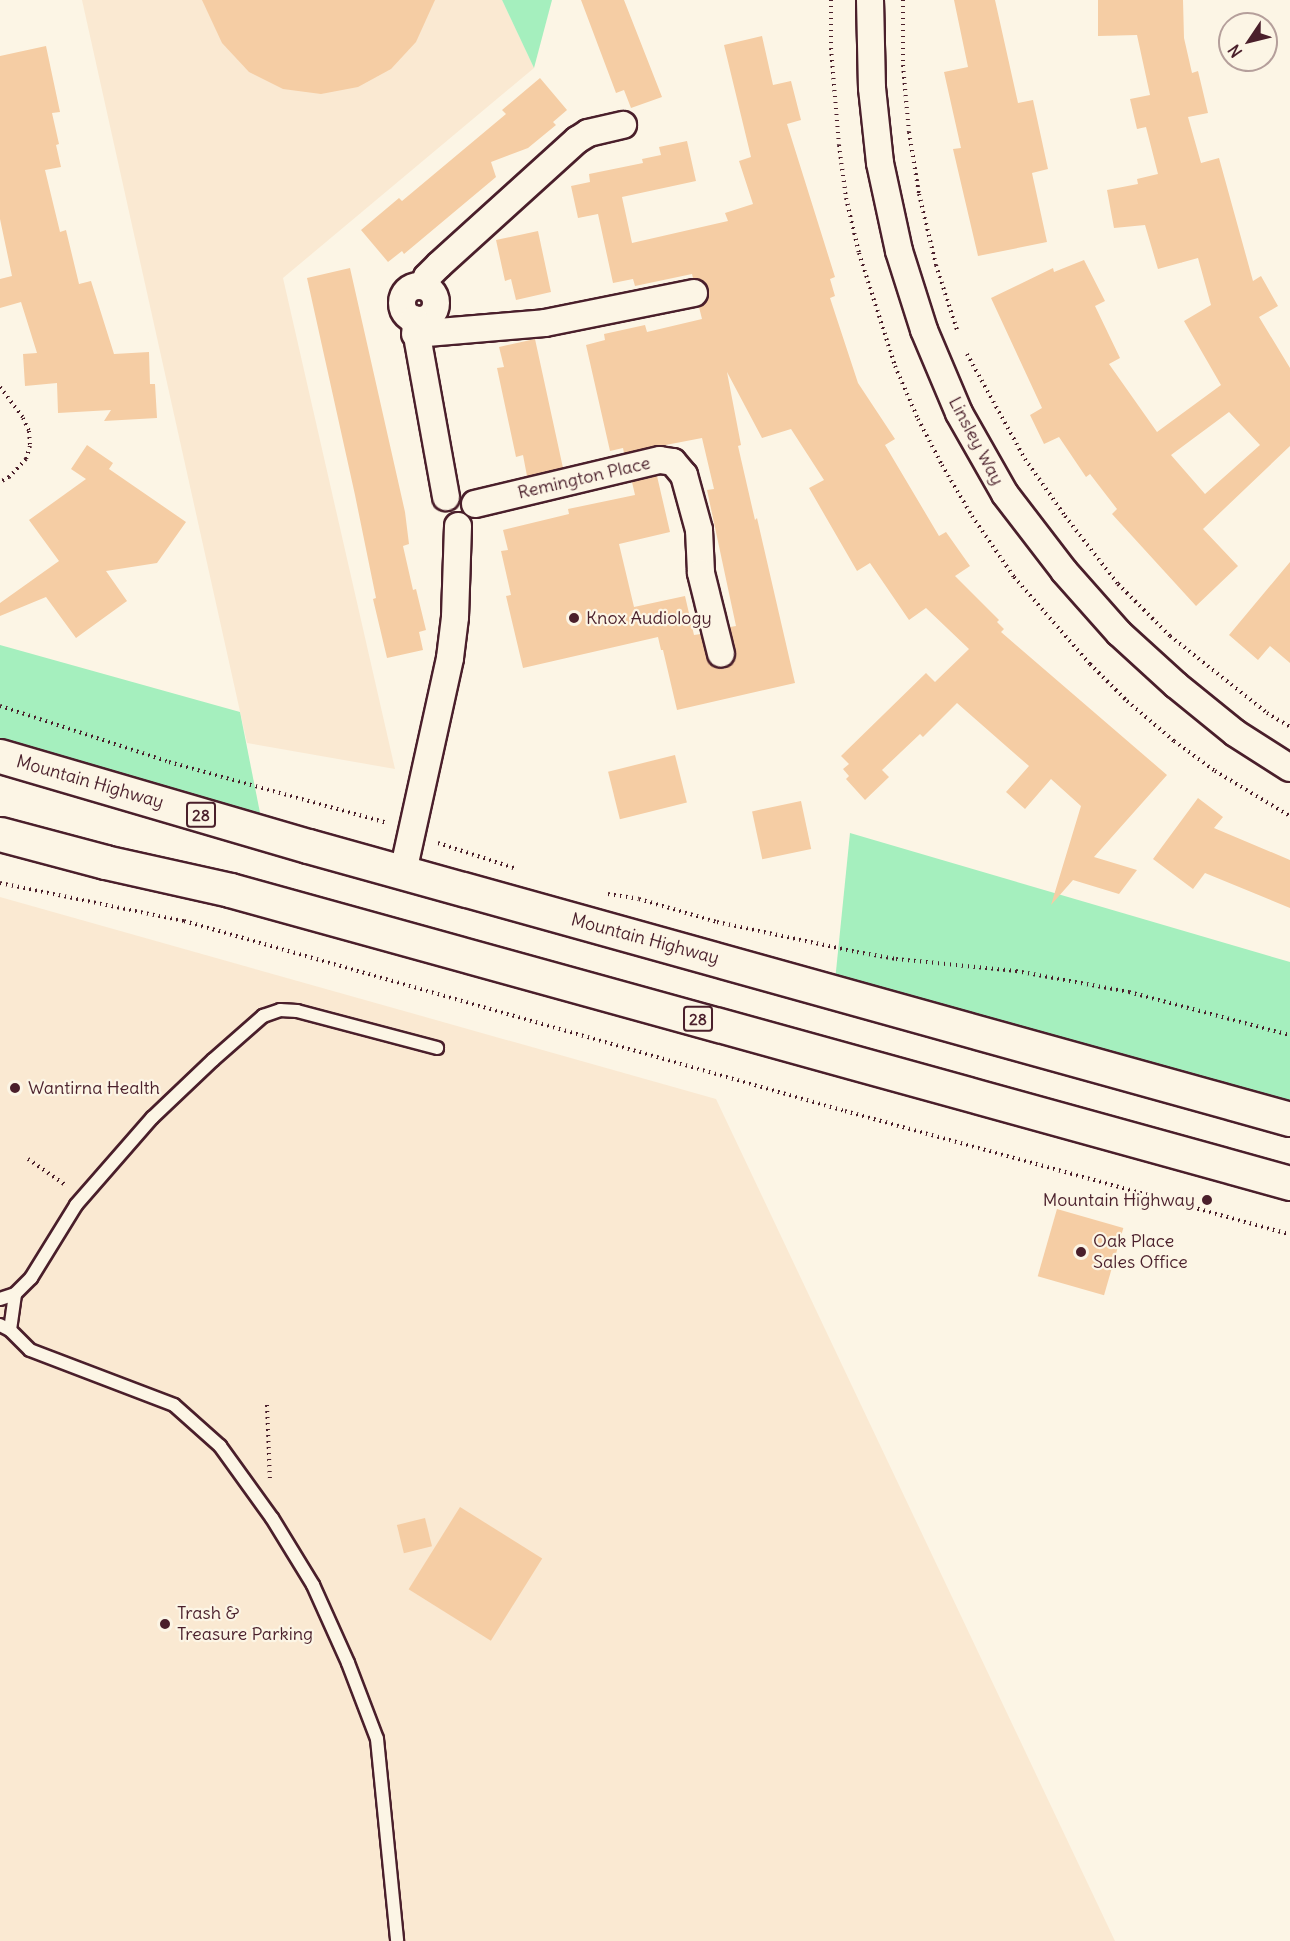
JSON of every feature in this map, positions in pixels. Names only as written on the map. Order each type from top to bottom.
[{"type":"main road","name":"Mountain Highway","points":[[0,756],[403,872],[1290,1119]]},
{"type":"main road","name":"28","points":[[0,834],[105,862],[230,890],[1290,1183]]},
{"type":"street","name":"Linsley Way","points":[[870,0],[872,88],[880,163],[899,252],[924,330],[959,413],[1005,494],[1064,571],[1119,633],[1176,685],[1235,733],[1290,768]]},
{"type":"street","points":[[446,497],[461,492],[471,497],[475,504],[473,518],[469,523],[458,526],[444,518],[441,507],[446,497],[414,327],[402,307],[403,295],[412,287],[424,286],[428,277],[439,265],[577,140],[588,133],[623,125]]},
{"type":"street","points":[[414,327],[553,322],[694,293]]},
{"type":"street","name":"Remington Place","points":[[475,504],[660,460],[673,462],[684,475],[699,530],[701,573],[722,654]]},
{"type":"street","points":[[403,872],[450,658],[455,617],[458,526]]},
{"type":"lane","points":[[0,1299],[15,1294],[31,1278],[82,1197],[152,1118],[263,1016],[280,1010],[297,1011],[437,1048]]},
{"type":"lane","points":[[15,1294],[5,1327],[30,1350],[174,1405],[220,1446],[272,1518],[313,1586],[348,1663],[376,1739],[398,1941]]},
{"type":"path","points":[[903,0],[903,65],[909,132],[934,255],[958,332]]},
{"type":"path","points":[[966,353],[1025,459],[1065,516],[1118,584],[1170,636],[1267,713],[1290,727]]},
{"type":"path","points":[[0,387],[23,418],[29,431],[30,446],[26,459],[9,477],[0,482]]},
{"type":"path","points":[[0,706],[169,762],[389,824]]},
{"type":"path","points":[[435,842],[520,869]]},
{"type":"path","points":[[0,883],[184,921],[822,1104],[1290,1234]]},
{"type":"path","points":[[606,893],[639,899],[717,922],[857,952],[896,959],[1016,971],[1129,992],[1290,1035]]},
{"type":"path","points":[[28,1159],[82,1197]]},
{"type":"path","points":[[267,1405],[272,1518]]},
{"type":"shaded area","points":[[82,0],[502,0],[534,68],[283,278],[395,769],[247,743]]},
{"type":"shaded area","points":[[0,897],[716,1099],[1115,1941],[0,1941]]},
{"type":"green space","points":[[502,0],[552,0],[534,68]]},
{"type":"green space","points":[[0,645],[240,712],[264,833],[0,756]]},
{"type":"green space","points":[[850,833],[1290,962],[1290,1119],[834,991]]},
{"type":"building","points":[[202,0],[435,0],[416,42],[391,69],[358,87],[321,94],[283,89],[249,72],[222,43]]},
{"type":"building","points":[[581,0],[624,0],[662,97],[631,108],[624,90],[616,93]]},
{"type":"building","points":[[954,0],[995,0],[1018,103],[1033,100],[1048,169],[1032,173],[1047,242],[978,256],[953,149],[961,148],[944,72],[968,67]]},
{"type":"building","points":[[1098,0],[1183,0],[1184,38],[1192,73],[1198,71],[1208,113],[1188,117],[1201,163],[1219,158],[1253,281],[1261,276],[1278,306],[1259,317],[1290,368],[1290,446],[1203,529],[1238,566],[1196,606],[1112,514],[1117,509],[1090,474],[1086,477],[1059,437],[1044,444],[1030,415],[1042,408],[991,298],[1053,268],[1054,272],[1084,260],[1105,301],[1095,306],[1120,358],[1109,364],[1157,432],[1221,385],[1184,321],[1211,305],[1198,258],[1158,269],[1145,225],[1114,228],[1107,190],[1138,184],[1137,179],[1158,174],[1146,127],[1137,129],[1130,99],[1150,95],[1137,35],[1098,36]],"holes":[[[1229,412],[1260,445],[1205,494],[1171,455]]]},
{"type":"building","points":[[762,36],[773,85],[791,81],[801,120],[787,124],[835,277],[830,279],[835,296],[830,298],[858,383],[895,439],[885,445],[939,536],[946,532],[970,566],[955,576],[999,620],[997,622],[1004,629],[1001,632],[1167,775],[1094,857],[1137,870],[1119,894],[1073,880],[1051,905],[1081,806],[1051,779],[1025,809],[1006,792],[1029,766],[957,703],[923,737],[920,734],[882,770],[889,777],[865,800],[846,779],[849,776],[843,769],[849,764],[841,756],[926,673],[935,682],[969,649],[926,608],[909,620],[870,563],[857,571],[809,488],[824,480],[791,429],[762,438],[727,372],[741,445],[738,446],[795,683],[677,710],[658,637],[523,668],[506,596],[511,595],[501,551],[508,550],[503,530],[569,514],[568,509],[635,495],[632,482],[657,476],[670,532],[619,544],[634,607],[685,596],[694,635],[701,634],[710,664],[724,669],[735,659],[730,627],[736,626],[707,490],[714,489],[702,438],[624,453],[623,448],[610,451],[586,345],[605,340],[604,334],[645,325],[647,332],[702,319],[699,307],[708,298],[709,289],[705,283],[693,278],[692,274],[635,286],[633,279],[613,283],[598,214],[578,218],[571,186],[590,182],[589,174],[643,163],[642,159],[661,155],[659,147],[687,141],[696,181],[622,197],[632,243],[728,221],[725,213],[753,204],[739,161],[751,157],[724,45]]},
{"type":"building","points":[[46,46],[60,112],[52,113],[59,144],[56,145],[61,167],[45,170],[60,232],[66,230],[79,284],[91,281],[114,354],[149,352],[150,384],[155,384],[157,418],[104,421],[111,410],[58,413],[57,383],[25,386],[23,354],[37,353],[21,302],[0,308],[0,279],[12,276],[0,219],[0,56]]},
{"type":"building","points":[[540,78],[567,110],[553,122],[556,125],[528,148],[491,162],[496,177],[404,254],[402,251],[388,262],[361,230],[399,198],[402,201],[506,114],[502,110]]},
{"type":"building","points":[[538,231],[551,292],[516,300],[511,279],[505,281],[496,240]]},
{"type":"building","points":[[350,268],[405,512],[409,544],[403,546],[413,590],[416,589],[426,630],[419,632],[423,650],[387,658],[373,599],[376,598],[355,495],[307,278]]},
{"type":"building","points":[[535,339],[563,468],[527,476],[523,455],[516,457],[497,368],[504,367],[499,347]]},
{"type":"building","points":[[87,445],[113,463],[109,469],[186,522],[157,563],[106,571],[127,601],[76,638],[46,597],[0,616],[0,603],[59,561],[29,520],[86,479],[71,469]]},
{"type":"building","points":[[1290,562],[1290,663],[1270,646],[1258,660],[1229,635]]},
{"type":"building","points":[[675,755],[687,803],[620,819],[608,772]]},
{"type":"building","points":[[1198,798],[1223,817],[1214,828],[1290,860],[1290,908],[1205,873],[1193,889],[1153,859]]},
{"type":"building","points":[[801,801],[811,849],[762,859],[752,811]]},
{"type":"building","name":"Oak Place Sales Office","points":[[1057,1209],[1123,1228],[1104,1295],[1038,1276]]},
{"type":"building","points":[[460,1507],[542,1558],[491,1641],[409,1589]]},
{"type":"building","points":[[425,1518],[432,1546],[404,1553],[397,1525]]},
{"type":"place","name":"Knox Audiology","points":[[574,618]]},
{"type":"place","name":"Wantirna Health","points":[[15,1088]]},
{"type":"place","name":"Mountain Highway","points":[[1207,1200]]},
{"type":"place","name":"Oak Place Sales Office","points":[[1081,1252]]},
{"type":"place","name":"Trash & Treasure Parking","points":[[165,1624]]}]
